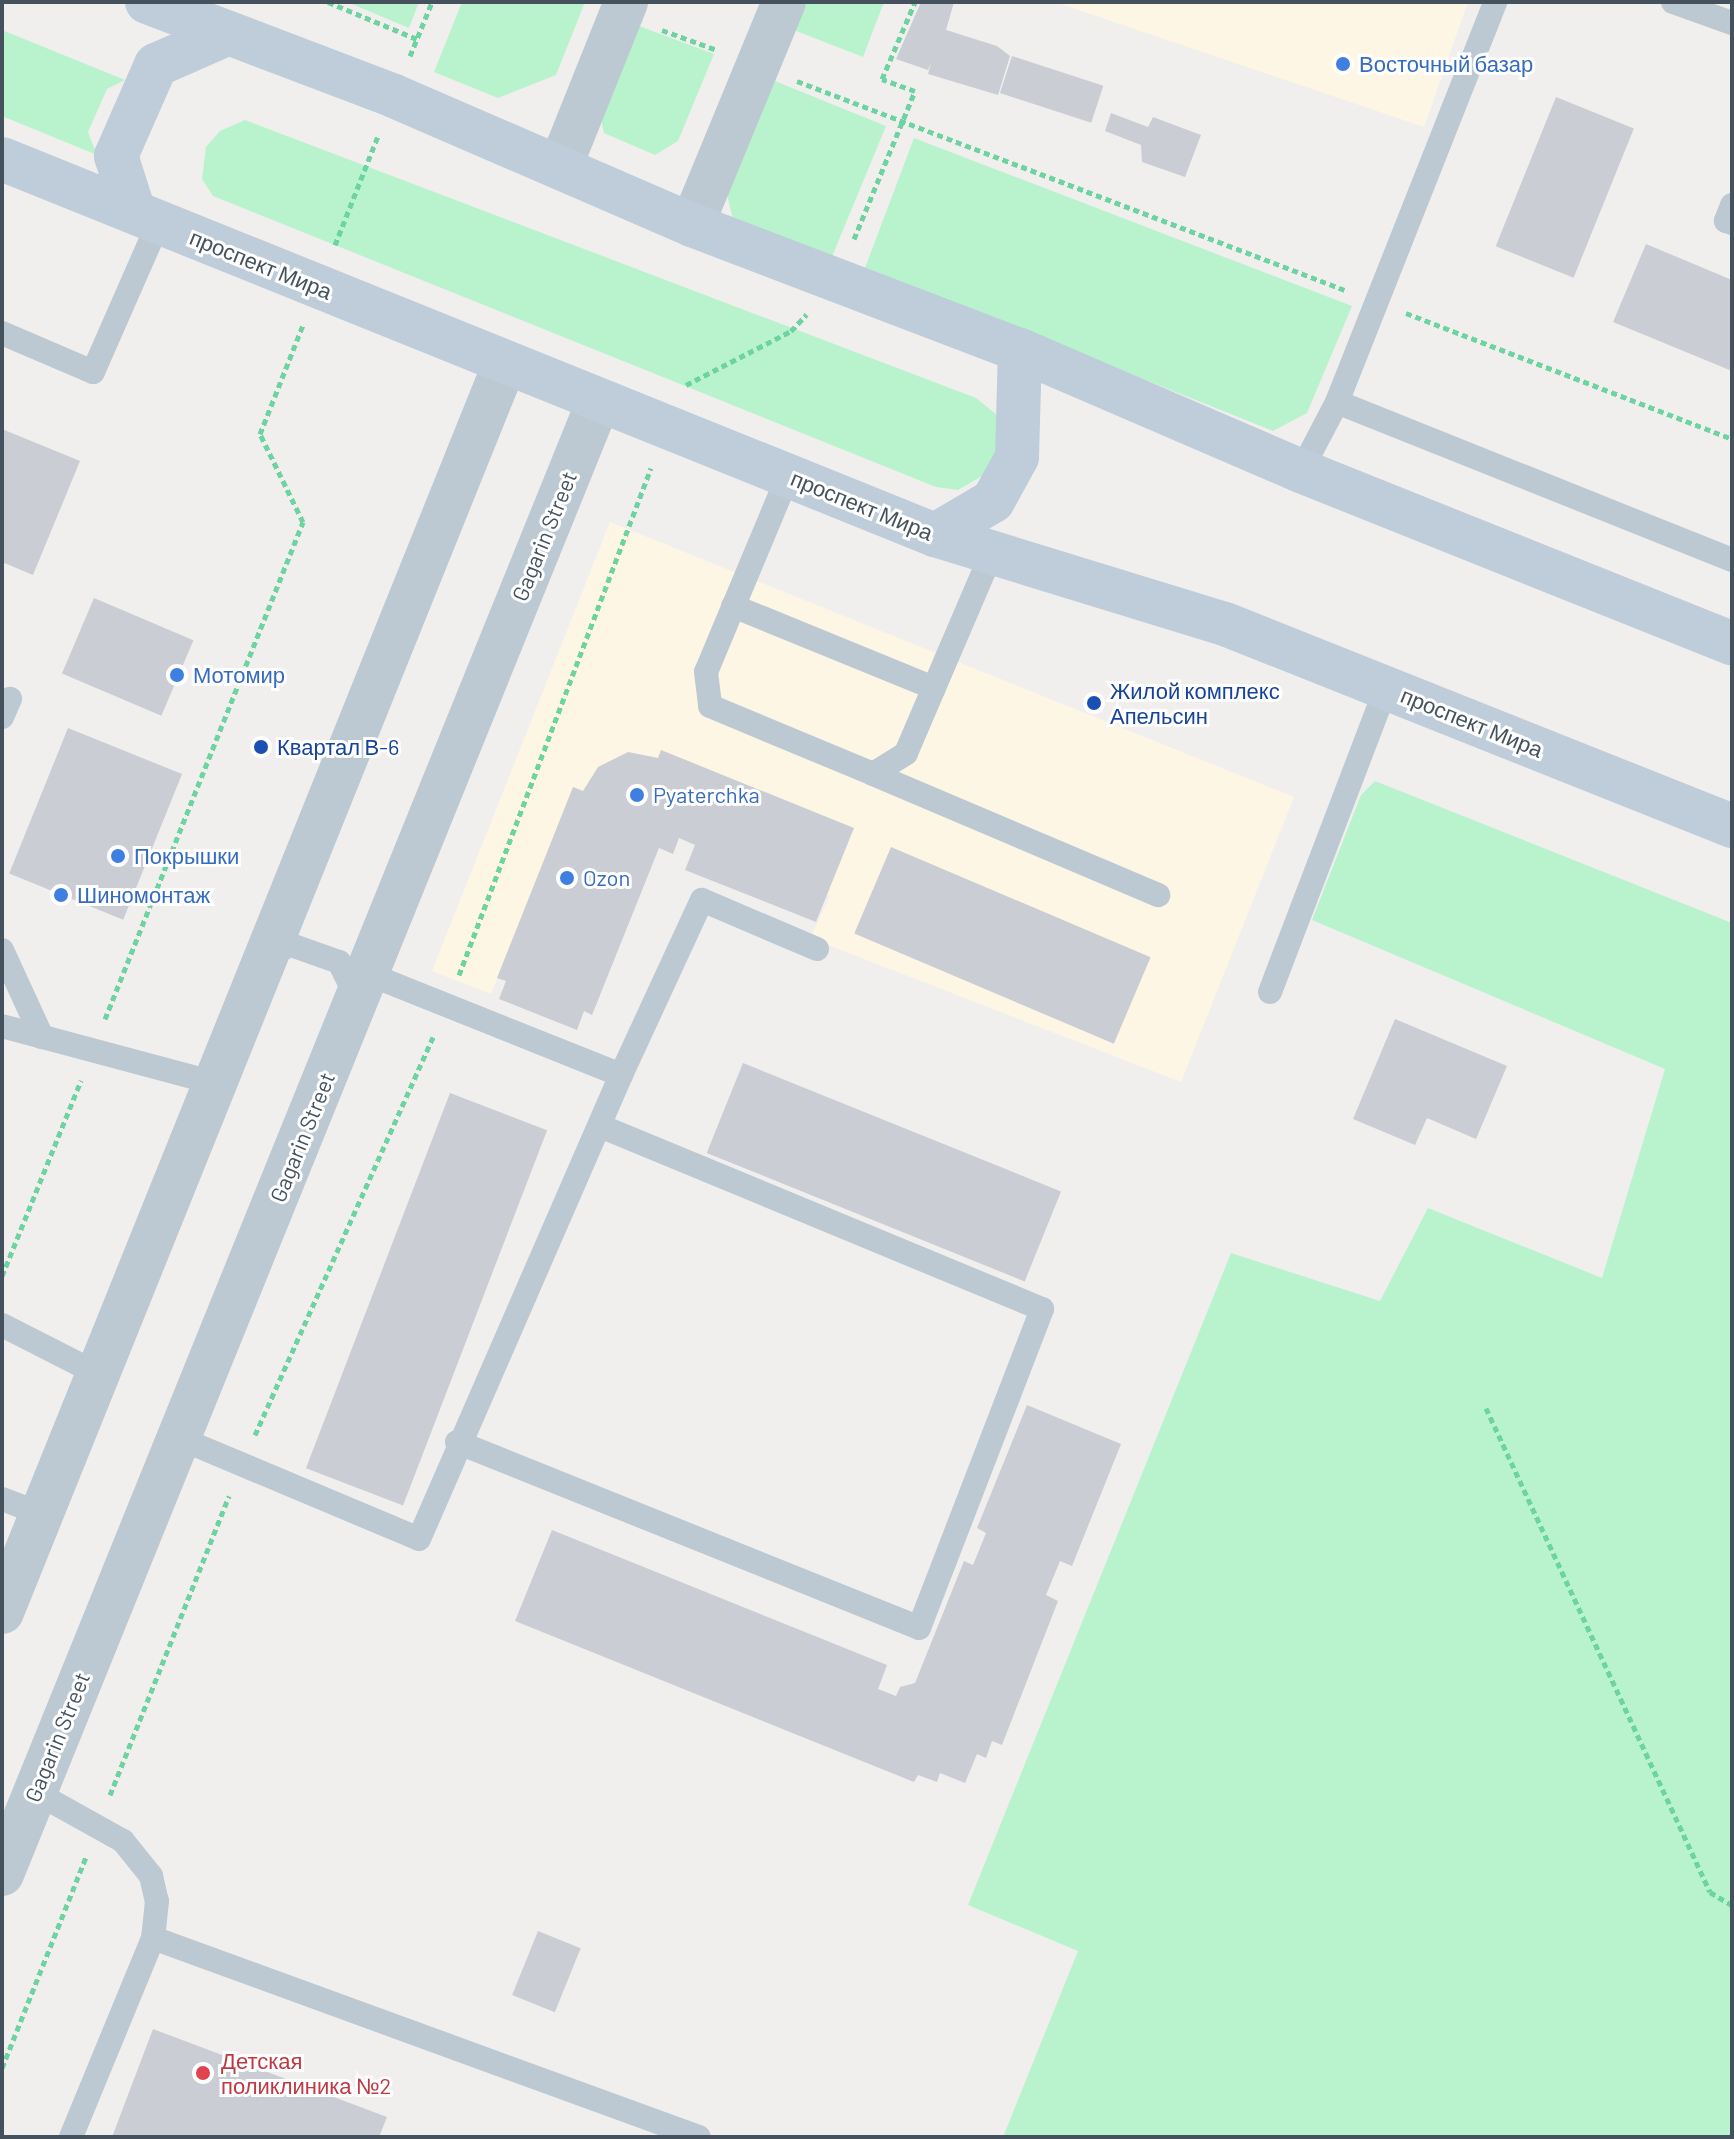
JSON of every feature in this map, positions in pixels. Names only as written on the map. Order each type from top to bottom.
[{"type":"main road","points":[[147,2],[205,18],[692,225],[836,283],[1020,350],[1301,471],[1732,643]]},
{"type":"main road","points":[[146,217],[116,156],[156,65],[205,18]]},
{"type":"main road","name":"проспект Мира","points":[[2,159],[935,535],[1225,624],[1732,826]]},
{"type":"main road","points":[[935,535],[993,501],[1017,457],[1020,350]]},
{"type":"street","points":[[692,225],[784,2]]},
{"type":"street","points":[[560,167],[624,8]]},
{"type":"street","points":[[2,1612],[22,1507],[98,1374],[262,959],[505,363]]},
{"type":"street","name":"Gagarin Street","points":[[2,1874],[599,400]]},
{"type":"lane","points":[[1301,471],[1337,402],[1495,2]]},
{"type":"lane","points":[[1673,2],[1732,23]]},
{"type":"lane","points":[[1732,205],[1726,221],[1732,223]]},
{"type":"lane","points":[[2,333],[93,372],[146,217]]},
{"type":"lane","points":[[1337,402],[1732,560]]},
{"type":"lane","points":[[788,476],[706,672],[710,706],[1158,895]]},
{"type":"lane","points":[[873,774],[906,753],[992,552]]},
{"type":"lane","points":[[733,606],[934,688]]},
{"type":"lane","points":[[1270,992],[1386,688]]},
{"type":"lane","points":[[179,1438],[243,1461],[419,1539],[457,1442],[702,900],[817,949]]},
{"type":"lane","points":[[262,959],[291,945],[339,962],[363,987],[448,1004],[621,1075]]},
{"type":"lane","points":[[2,950],[42,1037]]},
{"type":"lane","points":[[2,1026],[215,1083]]},
{"type":"lane","points":[[457,1442],[919,1628],[1042,1309],[600,1126]]},
{"type":"lane","points":[[2,1325],[98,1374]]},
{"type":"lane","points":[[35,1792],[123,1841],[151,1876],[157,1901],[153,1938],[71,2137]]},
{"type":"lane","points":[[153,1938],[699,2137]]},
{"type":"path","points":[[328,2],[417,39]]},
{"type":"path","points":[[2,1276],[303,522],[260,434],[432,2]]},
{"type":"path","points":[[2,2068],[243,1461],[448,1004],[683,386],[791,331],[836,283],[915,91],[882,79],[915,2]]},
{"type":"path","points":[[624,8],[758,66],[1732,439]]},
{"type":"path","points":[[1486,1408],[1710,1892],[1732,1905]]},
{"type":"shaded area","name":"Восточный базар","points":[[1055,2],[1468,2],[1424,127]]},
{"type":"shaded area","points":[[610,522],[1294,797],[1181,1082],[810,938],[830,896],[574,791],[491,994],[432,971]]},
{"type":"green space","points":[[347,2],[419,2],[409,28]]},
{"type":"green space","points":[[462,2],[585,2],[556,75],[498,98],[434,72]]},
{"type":"green space","points":[[797,2],[884,2],[863,57],[786,27]]},
{"type":"green space","points":[[639,26],[714,54],[678,141],[655,155],[604,133],[600,115]]},
{"type":"green space","points":[[2,30],[125,80],[107,89],[88,132],[97,155],[2,116]]},
{"type":"green space","points":[[765,77],[886,126],[831,259],[733,219],[723,178]]},
{"type":"green space","points":[[245,120],[976,398],[997,415],[1002,438],[982,476],[958,490],[936,487],[213,196],[202,179],[206,147],[220,131]]},
{"type":"green space","points":[[914,138],[1352,306],[1307,413],[1273,431],[865,268]]},
{"type":"green space","points":[[1375,781],[1732,923],[1732,2137],[1003,2137],[1078,1951],[968,1905],[1231,1253],[1380,1301],[1428,1208],[1602,1278],[1665,1069],[1312,920],[1361,795]]},
{"type":"building","points":[[921,2],[954,2],[946,30],[997,46],[1010,56],[998,95],[928,74],[931,63],[928,70],[896,59]]},
{"type":"building","points":[[1012,56],[1103,86],[1091,123],[1000,93]]},
{"type":"building","points":[[1556,97],[1634,128],[1574,278],[1496,246]]},
{"type":"building","points":[[1111,113],[1148,127],[1153,117],[1201,135],[1185,177],[1142,162],[1141,145],[1105,131]]},
{"type":"building","points":[[1646,244],[1732,280],[1732,371],[1613,322]]},
{"type":"building","points":[[2,429],[80,461],[33,575],[2,562]]},
{"type":"building","points":[[94,598],[193,640],[161,716],[62,673]]},
{"type":"building","points":[[68,728],[182,774],[123,920],[9,874]]},
{"type":"building","points":[[661,750],[854,828],[816,922],[685,870],[695,845],[679,838],[673,854],[659,848],[592,1015],[584,1011],[577,1030],[499,999],[506,981],[497,978],[573,787],[583,791],[598,767],[628,752],[658,758]]},
{"type":"building","points":[[891,847],[1151,957],[1114,1044],[854,934]]},
{"type":"building","points":[[1395,1019],[1507,1066],[1476,1139],[1427,1118],[1415,1145],[1353,1119]]},
{"type":"building","points":[[743,1063],[1061,1191],[1025,1281],[707,1153]]},
{"type":"building","points":[[450,1093],[547,1130],[403,1506],[306,1468]]},
{"type":"building","points":[[1027,1405],[1121,1444],[1072,1566],[1060,1561],[1046,1595],[1058,1601],[1002,1745],[992,1741],[986,1758],[977,1754],[965,1783],[940,1773],[937,1782],[918,1775],[914,1782],[515,1621],[552,1530],[887,1665],[878,1689],[896,1696],[900,1687],[915,1683],[964,1561],[973,1565],[986,1533],[977,1528]]},
{"type":"building","points":[[538,1931],[581,1948],[555,2012],[512,1995]]},
{"type":"building","name":"Детская поликлиника №2","points":[[153,2029],[387,2117],[379,2137],[112,2137]]},
{"type":"place","name":"Восточный базар","points":[[1343,64]]},
{"type":"place","name":"Мотомир","points":[[177,675]]},
{"type":"place","name":"Жилой комплекс Апельсин","points":[[1094,703]]},
{"type":"place","name":"Квартал В-6","points":[[261,747]]},
{"type":"place","name":"Pyaterchka","points":[[637,795]]},
{"type":"place","name":"Покрышки","points":[[118,856]]},
{"type":"place","name":"Ozon","points":[[567,878]]},
{"type":"place","name":"Шиномонтаж","points":[[61,895]]},
{"type":"place","name":"Детская поликлиника №2","points":[[203,2073]]}]
